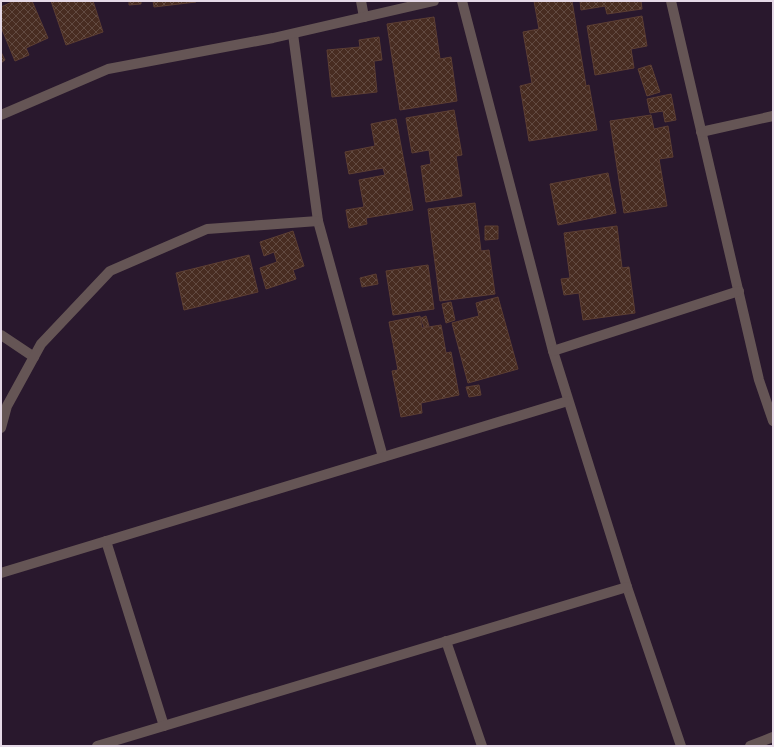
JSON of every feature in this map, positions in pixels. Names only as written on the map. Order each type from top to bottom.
[{"type":"street","points":[[361,1],[364,17]]},
{"type":"street","points":[[1,115],[108,69],[293,34],[434,1]]},
{"type":"street","points":[[462,1],[552,351],[627,587],[681,746]]},
{"type":"street","points":[[671,1],[759,380],[769,393],[773,421]]},
{"type":"street","points":[[293,34],[318,221],[383,457]]},
{"type":"street","points":[[701,132],[773,116]]},
{"type":"street","points":[[1,428],[7,406],[41,344],[110,271],[206,229],[318,221]]},
{"type":"street","points":[[552,351],[739,291]]},
{"type":"street","points":[[1,335],[34,357]]},
{"type":"street","points":[[1,570],[106,541],[568,401]]},
{"type":"street","points":[[106,541],[164,726]]},
{"type":"street","points":[[96,746],[627,587]]},
{"type":"street","points":[[446,641],[482,746]]},
{"type":"street","points":[[750,746],[773,737]]},
{"type":"building","points":[[14,1],[32,1],[48,38],[26,48],[29,55],[15,61],[1,27],[1,7]]},
{"type":"building","points":[[51,1],[93,1],[103,32],[66,45]]},
{"type":"building","points":[[129,1],[141,1],[141,4],[129,5]]},
{"type":"building","points":[[153,1],[196,1],[196,2],[154,7]]},
{"type":"building","points":[[534,1],[572,1],[586,86],[589,85],[597,130],[529,141],[520,86],[532,83],[523,32],[539,29]]},
{"type":"building","points":[[580,1],[641,1],[642,9],[607,14],[605,6],[581,10]]},
{"type":"building","points":[[642,16],[647,46],[631,49],[634,68],[595,75],[587,26]]},
{"type":"building","points":[[434,17],[440,59],[451,57],[457,101],[400,110],[387,24]]},
{"type":"building","points":[[379,37],[382,60],[374,61],[377,92],[332,97],[327,50],[360,47],[359,40]]},
{"type":"building","points":[[1,52],[5,60],[1,63]]},
{"type":"building","points":[[651,65],[660,92],[647,96],[638,69]]},
{"type":"building","points":[[671,94],[676,120],[665,122],[663,111],[650,113],[647,99]]},
{"type":"building","points":[[454,110],[462,155],[456,156],[462,196],[426,202],[421,166],[431,164],[429,150],[412,153],[406,118]]},
{"type":"building","points":[[651,115],[654,129],[668,126],[673,157],[659,159],[667,206],[624,213],[610,121]]},
{"type":"building","points":[[396,119],[413,210],[366,218],[367,224],[349,228],[346,210],[364,207],[359,180],[385,175],[383,168],[349,174],[345,152],[375,146],[371,124]]},
{"type":"building","points":[[608,173],[616,213],[558,225],[550,184]]},
{"type":"building","points":[[475,203],[481,251],[489,250],[495,294],[440,301],[428,209]]},
{"type":"building","points":[[485,226],[498,226],[498,239],[485,240]]},
{"type":"building","points":[[617,226],[622,268],[629,267],[635,313],[583,320],[579,293],[564,295],[561,279],[570,278],[564,233]]},
{"type":"building","points":[[293,231],[304,266],[293,270],[296,279],[266,289],[260,268],[277,262],[274,252],[264,256],[260,242]]},
{"type":"building","points":[[249,255],[258,292],[184,310],[176,273]]},
{"type":"building","points":[[428,265],[434,309],[393,315],[386,271]]},
{"type":"building","points":[[376,274],[378,284],[362,287],[360,278]]},
{"type":"building","points":[[498,297],[518,369],[468,383],[452,323],[479,316],[476,303]]},
{"type":"building","points":[[451,302],[455,320],[446,323],[442,304]]},
{"type":"building","points":[[420,316],[422,328],[441,325],[446,353],[451,352],[459,395],[421,403],[422,413],[401,417],[392,371],[398,370],[389,322]]},
{"type":"building","points":[[426,316],[429,326],[424,327],[421,318]]},
{"type":"building","points":[[479,385],[481,395],[469,397],[466,387]]}]
